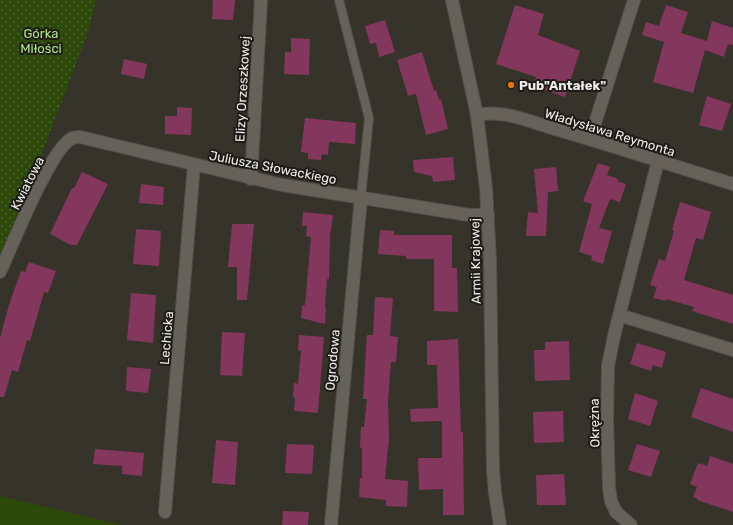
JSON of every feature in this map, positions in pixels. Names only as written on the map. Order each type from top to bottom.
[{"type":"street","name":"Elizy Orzeszkowej","points":[[251,179],[261,0]]},
{"type":"street","name":"Armii Krajowej","points":[[452,0],[477,114],[484,166],[488,215],[492,462],[500,525]]},
{"type":"street","points":[[590,139],[634,0]]},
{"type":"street","name":"Władysława Reymonta","points":[[477,114],[501,114],[590,139],[733,184]]},
{"type":"street","name":"Juliusza Słowackiego","points":[[60,151],[71,138],[80,137],[251,179],[282,185],[469,215],[488,215]]},
{"type":"street","name":"Kwiatowa","points":[[0,272],[41,181],[49,166],[60,151]]},
{"type":"street","name":"Okrężna","points":[[631,525],[616,512],[611,501],[609,488],[607,371],[619,315],[658,161]]},
{"type":"street","name":"Lechicka","points":[[166,512],[194,165]]},
{"type":"street","name":"Ogrodowa","points":[[331,525],[361,197]]},
{"type":"street","points":[[619,315],[733,350]]},
{"type":"lane","points":[[339,0],[369,118],[361,197]]},
{"type":"green space","name":"Górka Miłości","points":[[0,0],[96,0],[86,38],[32,179],[0,255]]},
{"type":"green space","points":[[0,496],[122,525],[0,525]]},
{"type":"building","points":[[213,0],[235,0],[233,20],[212,19]]},
{"type":"building","points":[[515,5],[544,14],[538,35],[580,51],[565,97],[533,86],[536,77],[496,64]]},
{"type":"building","points":[[666,5],[688,12],[681,33],[707,41],[712,21],[733,28],[733,45],[728,44],[724,57],[705,50],[693,93],[653,82],[664,42],[642,35],[646,22],[659,26]]},
{"type":"building","points":[[385,20],[395,52],[379,57],[376,43],[370,44],[365,26]]},
{"type":"building","points":[[291,38],[310,39],[309,75],[284,74],[285,52],[291,52]]},
{"type":"building","points":[[422,52],[434,91],[436,90],[439,100],[441,99],[448,129],[426,135],[416,94],[408,96],[397,60]]},
{"type":"building","points":[[124,59],[147,64],[144,79],[121,74]]},
{"type":"building","points":[[707,96],[731,104],[722,131],[699,125]]},
{"type":"building","points":[[177,107],[192,108],[191,135],[165,134],[165,116],[177,116]]},
{"type":"building","points":[[305,118],[356,123],[355,144],[329,142],[328,155],[322,154],[321,160],[308,159],[308,153],[301,152]]},
{"type":"building","points":[[453,157],[455,180],[433,182],[432,176],[414,172],[413,160]]},
{"type":"building","points":[[598,163],[610,167],[607,175],[626,184],[620,202],[610,199],[599,228],[612,231],[603,264],[591,260],[592,256],[579,252],[592,204],[583,201]]},
{"type":"building","points":[[556,167],[558,191],[548,192],[546,236],[526,236],[528,212],[538,213],[534,169]]},
{"type":"building","points":[[82,172],[108,184],[77,245],[71,245],[50,234],[72,188],[74,188]]},
{"type":"building","points":[[141,184],[164,187],[163,205],[139,203]]},
{"type":"building","points":[[680,202],[711,212],[703,240],[696,238],[684,280],[733,295],[733,324],[692,311],[694,307],[666,299],[666,301],[653,298],[657,287],[650,285],[659,259],[665,261],[674,231],[672,230]]},
{"type":"building","points":[[303,212],[333,215],[330,236],[329,279],[327,279],[325,324],[301,318],[302,306],[305,305],[311,237],[306,236],[307,226],[302,226]]},
{"type":"building","points":[[232,224],[254,224],[247,300],[237,300],[237,267],[228,267]]},
{"type":"building","points":[[136,229],[161,231],[159,266],[133,264]]},
{"type":"building","points":[[380,230],[394,231],[394,235],[452,235],[452,268],[457,268],[458,312],[434,311],[434,259],[406,259],[406,256],[378,254]]},
{"type":"building","points":[[29,262],[56,271],[48,293],[44,292],[30,341],[27,340],[18,372],[12,370],[4,397],[0,397],[0,338],[9,305],[21,271],[25,272]]},
{"type":"building","points":[[131,293],[156,295],[153,343],[127,340]]},
{"type":"building","points":[[375,297],[393,298],[390,336],[398,337],[396,362],[391,362],[388,401],[389,438],[385,479],[408,481],[407,507],[386,506],[386,500],[359,497],[360,478],[362,478],[362,448],[360,448],[361,427],[364,427],[367,399],[363,399],[367,335],[373,335]]},
{"type":"building","points":[[222,332],[245,333],[242,376],[220,375]]},
{"type":"building","points":[[299,335],[324,337],[318,413],[294,411],[294,383],[298,384],[301,351],[298,350]]},
{"type":"building","points":[[458,339],[461,432],[463,432],[464,515],[443,515],[443,489],[419,490],[418,458],[442,458],[442,421],[411,422],[410,409],[438,408],[437,365],[427,365],[427,341]]},
{"type":"building","points":[[569,341],[570,380],[535,381],[534,350],[545,350],[545,342]]},
{"type":"building","points":[[637,343],[666,352],[662,368],[653,365],[651,371],[630,364]]},
{"type":"building","points":[[127,367],[151,369],[148,393],[126,391]]},
{"type":"building","points":[[701,388],[733,399],[733,432],[691,417]]},
{"type":"building","points":[[635,393],[658,401],[650,426],[628,419]]},
{"type":"building","points":[[563,411],[564,442],[534,443],[533,412]]},
{"type":"building","points":[[216,440],[238,442],[235,485],[212,483]]},
{"type":"building","points":[[287,444],[314,445],[312,474],[285,473]]},
{"type":"building","points":[[637,444],[660,451],[651,477],[628,470]]},
{"type":"building","points":[[95,449],[144,453],[142,476],[122,474],[122,466],[93,464]]},
{"type":"building","points":[[710,456],[733,464],[733,512],[697,500],[698,499],[693,497],[697,487],[690,484],[698,463],[707,466]]},
{"type":"building","points":[[564,474],[566,505],[537,505],[536,475]]},
{"type":"building","points":[[283,511],[309,512],[308,525],[282,525]]},
{"type":"place","name":"Pub\"Antałek\"","points":[[511,85]]}]
